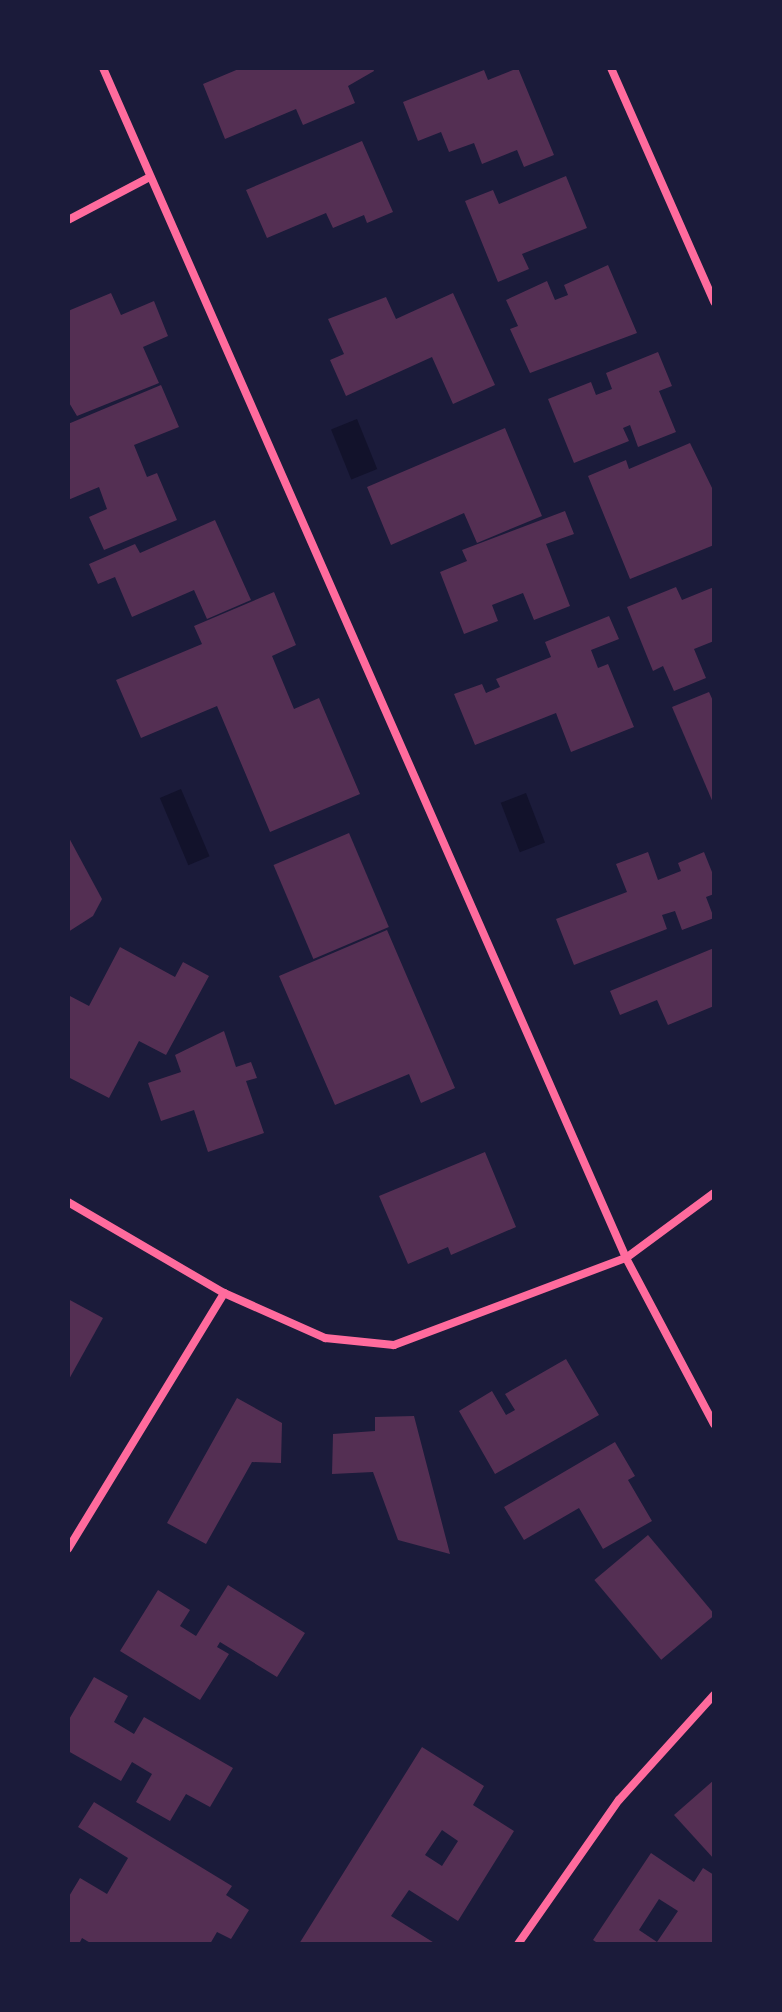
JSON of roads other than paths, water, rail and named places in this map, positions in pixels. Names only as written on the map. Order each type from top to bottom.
[{"type":"street","points":[[103,68],[626,1258],[714,1424]]},
{"type":"street","points":[[611,68],[714,302]]},
{"type":"street","points":[[68,220],[150,177]]},
{"type":"street","points":[[68,1202],[224,1293],[325,1338],[394,1345],[626,1258],[714,1193]]},
{"type":"street","points":[[68,1549],[224,1293]]},
{"type":"street","points":[[518,1944],[619,1800],[714,1695]]}]
